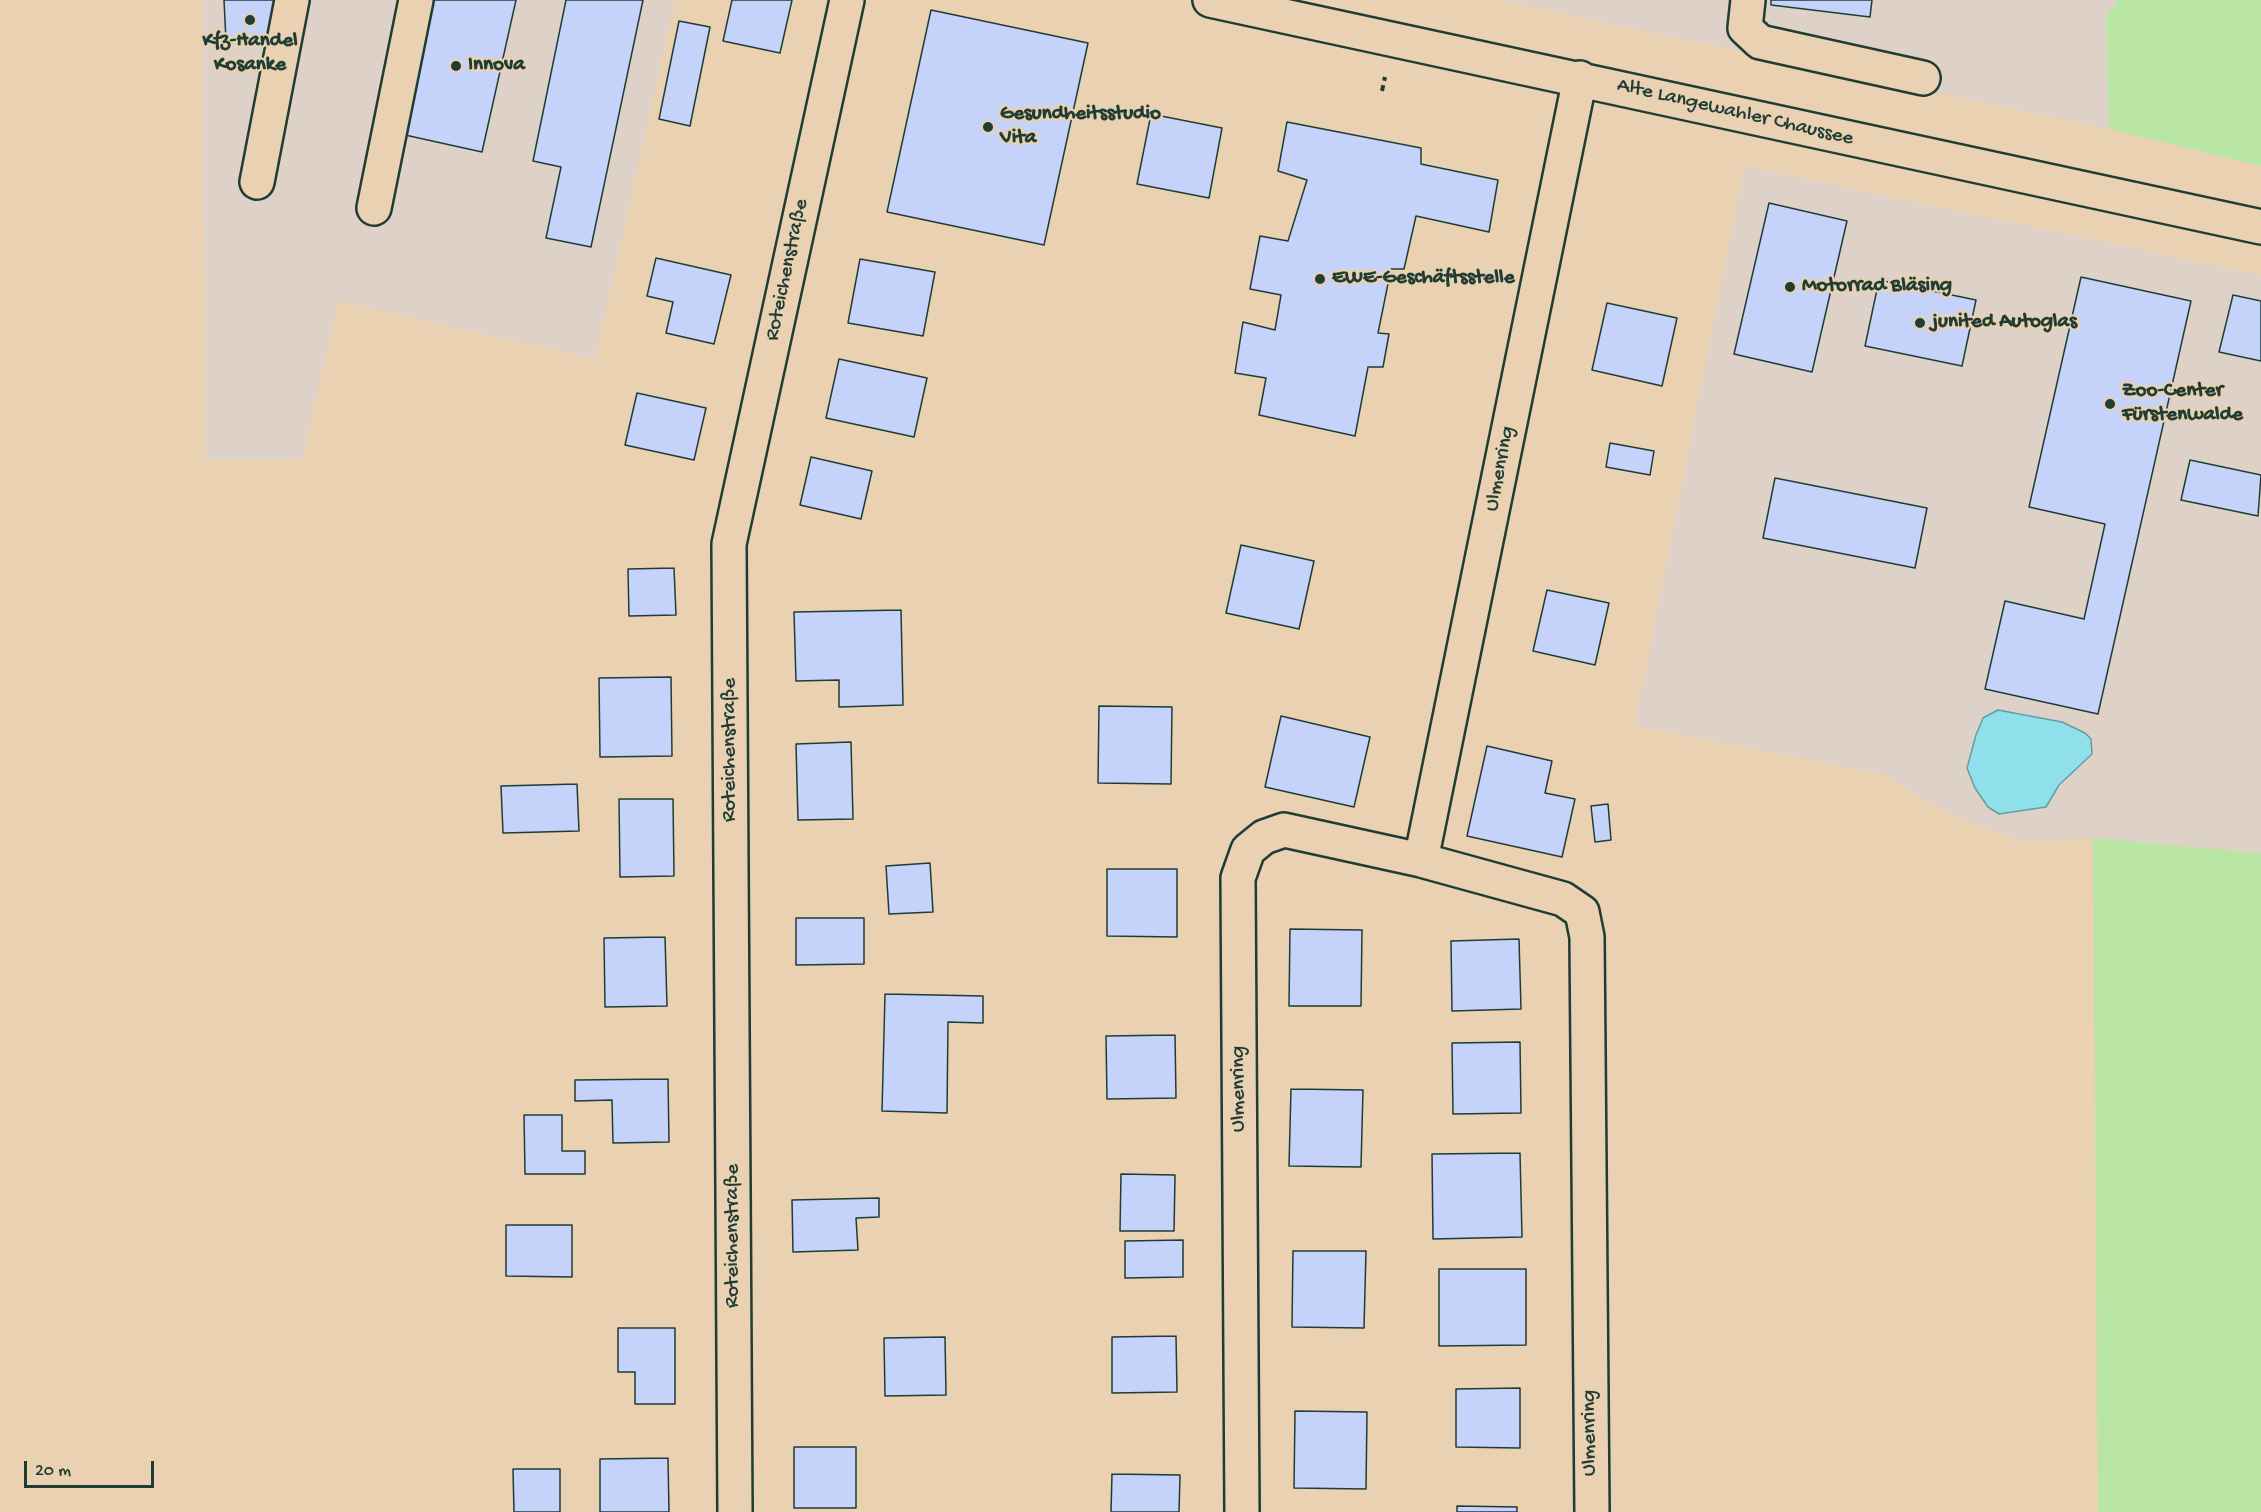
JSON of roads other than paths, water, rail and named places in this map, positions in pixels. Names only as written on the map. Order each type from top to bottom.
[{"type":"street","points":[[257,182],[292,0]]},
{"type":"street","points":[[374,208],[416,0]]},
{"type":"street","name":"Roteichenstraße","points":[[735,1512],[729,544],[847,0]]},
{"type":"street","name":"Alte Langewahler Chaussee","points":[[1210,0],[1580,78],[1924,156],[2261,227]]},
{"type":"street","points":[[1748,0],[1745,28],[1760,42],[1923,78]]},
{"type":"street","name":"Ulmenring","points":[[1421,860],[1580,78]]},
{"type":"street","name":"Ulmenring","points":[[1242,1512],[1238,878],[1248,850],[1264,837],[1284,830],[1421,860],[1563,899],[1582,912],[1587,937],[1592,1512]]},
{"type":"water","points":[[1998,710],[2062,722],[2085,733],[2091,739],[2092,754],[2059,785],[2046,807],[1999,814],[1988,807],[1975,788],[1967,768],[1976,735],[1983,718]]},
{"type":"place","name":"Kfz-Handel Kosanke","points":[[250,20]]},
{"type":"place","name":"Innova","points":[[456,66]]},
{"type":"place","name":"Gesundheitsstudio Vita","points":[[988,127]]},
{"type":"place","name":"EWE-Geschäftsstelle","points":[[1320,279]]},
{"type":"place","name":"Motorrad Bläsing","points":[[1790,287]]},
{"type":"place","name":"junited Autoglas","points":[[1920,323]]},
{"type":"place","name":"Zoo-Center Fürstenwalde","points":[[2110,404]]}]
